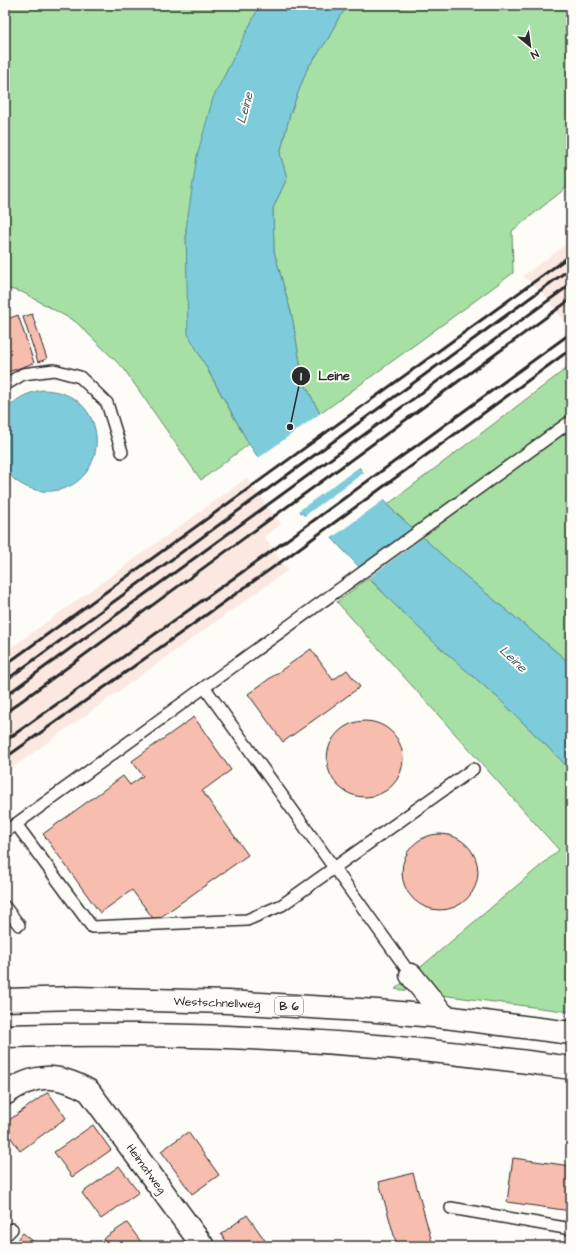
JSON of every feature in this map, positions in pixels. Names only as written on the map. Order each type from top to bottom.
[{"type":"main road","points":[[410,975],[445,1017]]},
{"type":"main road","name":"Westschnellweg","points":[[5,1000],[76,998],[228,1002],[377,1011],[445,1017],[571,1033]]},
{"type":"main road","points":[[5,1036],[77,1034],[224,1037],[373,1047],[530,1062],[571,1068]]},
{"type":"main road","name":"Heimatweg","points":[[5,1094],[20,1084],[48,1077],[73,1082],[89,1091],[203,1246]]},
{"type":"lane","points":[[5,385],[23,374],[54,370],[80,377],[107,403],[122,452]]},
{"type":"lane","points":[[5,832],[571,421]]},
{"type":"lane","points":[[205,688],[410,975]]},
{"type":"lane","points":[[16,824],[92,927],[247,920],[282,905],[473,769]]},
{"type":"lane","points":[[5,907],[19,925]]},
{"type":"lane","points":[[451,1208],[571,1229]]},
{"type":"shaded area","points":[[571,241],[571,332],[544,294],[523,276]]},
{"type":"shaded area","points":[[247,478],[281,524],[264,537],[288,570],[5,773],[5,652]]},
{"type":"green space","points":[[5,5],[260,5],[236,54],[186,229],[187,272],[208,371],[249,444],[201,480],[124,369],[76,322],[22,292],[5,288]]},
{"type":"green space","points":[[350,5],[571,5],[571,184],[512,231],[513,273],[320,414],[303,380],[292,316],[274,251],[273,208],[287,178],[280,154],[290,114],[307,69],[328,39],[339,17]]},
{"type":"green space","points":[[571,365],[571,664],[462,573],[387,505]]},
{"type":"green space","points":[[368,578],[436,644],[498,698],[571,770],[571,1012],[395,989],[559,850],[337,602]]},
{"type":"water","points":[[260,5],[350,5],[339,17],[328,39],[307,69],[290,114],[280,154],[287,178],[273,208],[274,251],[292,316],[303,380],[320,414],[387,505],[462,573],[571,664],[571,770],[498,698],[436,644],[395,605],[328,534],[289,503],[249,444],[188,334],[186,229],[197,156],[213,98]]},
{"type":"water","points":[[42,390],[67,395],[84,407],[94,424],[96,443],[92,462],[81,478],[64,488],[41,491],[20,484],[5,469],[5,412],[21,397]]},
{"type":"pier","points":[[322,412],[362,465],[297,512],[287,504],[257,459]]},
{"type":"pier","points":[[366,471],[385,499],[330,539],[303,517]]},
{"type":"pier","points":[[415,527],[425,536],[367,579],[357,569]]},
{"type":"building","points":[[32,314],[47,359],[38,362],[23,317]]},
{"type":"building","points":[[18,315],[34,363],[5,373],[5,320]]},
{"type":"building","points":[[311,649],[333,680],[347,670],[360,687],[283,742],[248,694]]},
{"type":"building","points":[[194,717],[231,770],[202,791],[248,855],[155,921],[132,890],[100,913],[43,834],[123,776],[130,785],[143,776],[132,761]]},
{"type":"building","points":[[358,721],[372,721],[386,727],[397,738],[403,752],[403,766],[400,774],[392,786],[386,791],[372,797],[358,797],[344,791],[333,780],[327,766],[327,752],[333,738],[344,727]]},
{"type":"building","points":[[433,834],[447,834],[461,840],[472,851],[478,865],[478,879],[475,887],[467,899],[461,904],[447,910],[433,910],[419,904],[408,893],[402,879],[402,865],[408,851],[419,840]]},
{"type":"building","points":[[48,1092],[66,1118],[20,1151],[5,1129],[5,1123]]},
{"type":"building","points":[[93,1125],[111,1150],[72,1177],[54,1152]]},
{"type":"building","points":[[188,1132],[219,1175],[192,1194],[161,1151]]},
{"type":"building","points":[[513,1158],[571,1166],[571,1211],[507,1202]]},
{"type":"building","points":[[119,1166],[139,1192],[101,1219],[82,1193]]},
{"type":"building","points":[[413,1173],[433,1246],[397,1246],[379,1182]]},
{"type":"building","points":[[5,1210],[9,1214],[5,1220]]},
{"type":"building","points":[[247,1215],[269,1246],[230,1246],[221,1234]]},
{"type":"building","points":[[127,1223],[144,1246],[108,1246],[103,1239]]},
{"type":"building","points":[[23,1233],[34,1242],[31,1246],[12,1246]]},
{"type":"railway","points":[[5,665],[571,255]]},
{"type":"railway","points":[[5,681],[571,268]]},
{"type":"railway","points":[[5,696],[571,284]]},
{"type":"railway","points":[[5,713],[571,299]]},
{"type":"railway","points":[[5,741],[273,550],[571,333]]},
{"type":"railway","points":[[5,758],[282,561],[571,349]]},
{"type":"place","name":"Leine","points":[[290,427]]}]
